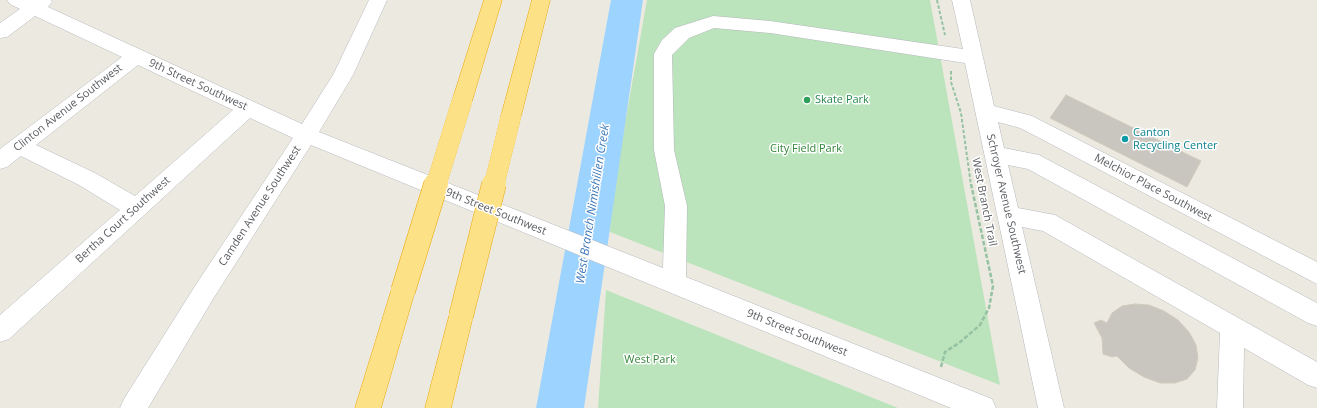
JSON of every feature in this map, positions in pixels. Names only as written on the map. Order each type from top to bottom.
[{"type":"highway","points":[[368,408],[493,0]]},
{"type":"highway","points":[[438,408],[541,0]]},
{"type":"street","name":"Camden Avenue Southwest","points":[[133,408],[204,291],[344,75],[378,0]]},
{"type":"street","name":"Schroyer Avenue Southwest","points":[[961,0],[1051,408]]},
{"type":"street","name":"9th Street Southwest","points":[[32,3],[136,56],[306,135],[983,408]]},
{"type":"street","points":[[0,32],[32,3]]},
{"type":"street","points":[[674,283],[676,206],[664,150],[663,54],[669,45],[682,33],[713,22],[770,27],[974,58]]},
{"type":"street","name":"Clinton Avenue Southwest","points":[[0,161],[136,56]]},
{"type":"street","name":"Bertha Court Southwest","points":[[0,331],[247,108]]},
{"type":"street","name":"Melchior Place Southwest","points":[[986,112],[1025,121],[1317,274]]},
{"type":"street","points":[[19,146],[87,179],[136,208]]},
{"type":"street","points":[[995,155],[1032,161],[1317,314]]},
{"type":"street","points":[[1009,216],[1046,222],[1317,376]]},
{"type":"street","points":[[1230,408],[1232,328]]},
{"type":"path","name":"West Branch Trail","points":[[936,389],[945,352],[959,344],[980,325],[989,308],[993,286],[984,239],[973,196],[961,113],[951,82],[950,55],[938,0]]},
{"type":"green space","name":"City Field Park","points":[[647,0],[930,0],[1000,385],[610,232],[611,202]]},
{"type":"green space","name":"West Park","points":[[606,290],[898,408],[598,408]]},
{"type":"building","name":"Canton Recycling Center","points":[[1066,95],[1201,161],[1187,187],[1050,118]]},
{"type":"building","points":[[1135,304],[1149,305],[1164,311],[1178,320],[1189,332],[1196,345],[1198,358],[1195,370],[1187,379],[1175,383],[1160,383],[1144,377],[1129,368],[1117,356],[1112,357],[1103,354],[1102,338],[1094,323],[1101,320],[1107,323],[1112,313],[1122,306]]},
{"type":"waterway","name":"West Branch Nimishillen Creek","points":[[560,408],[627,0]]},
{"type":"place","name":"Skate Park","points":[[807,100]]},
{"type":"place","name":"Canton Recycling Center","points":[[1125,139]]}]
